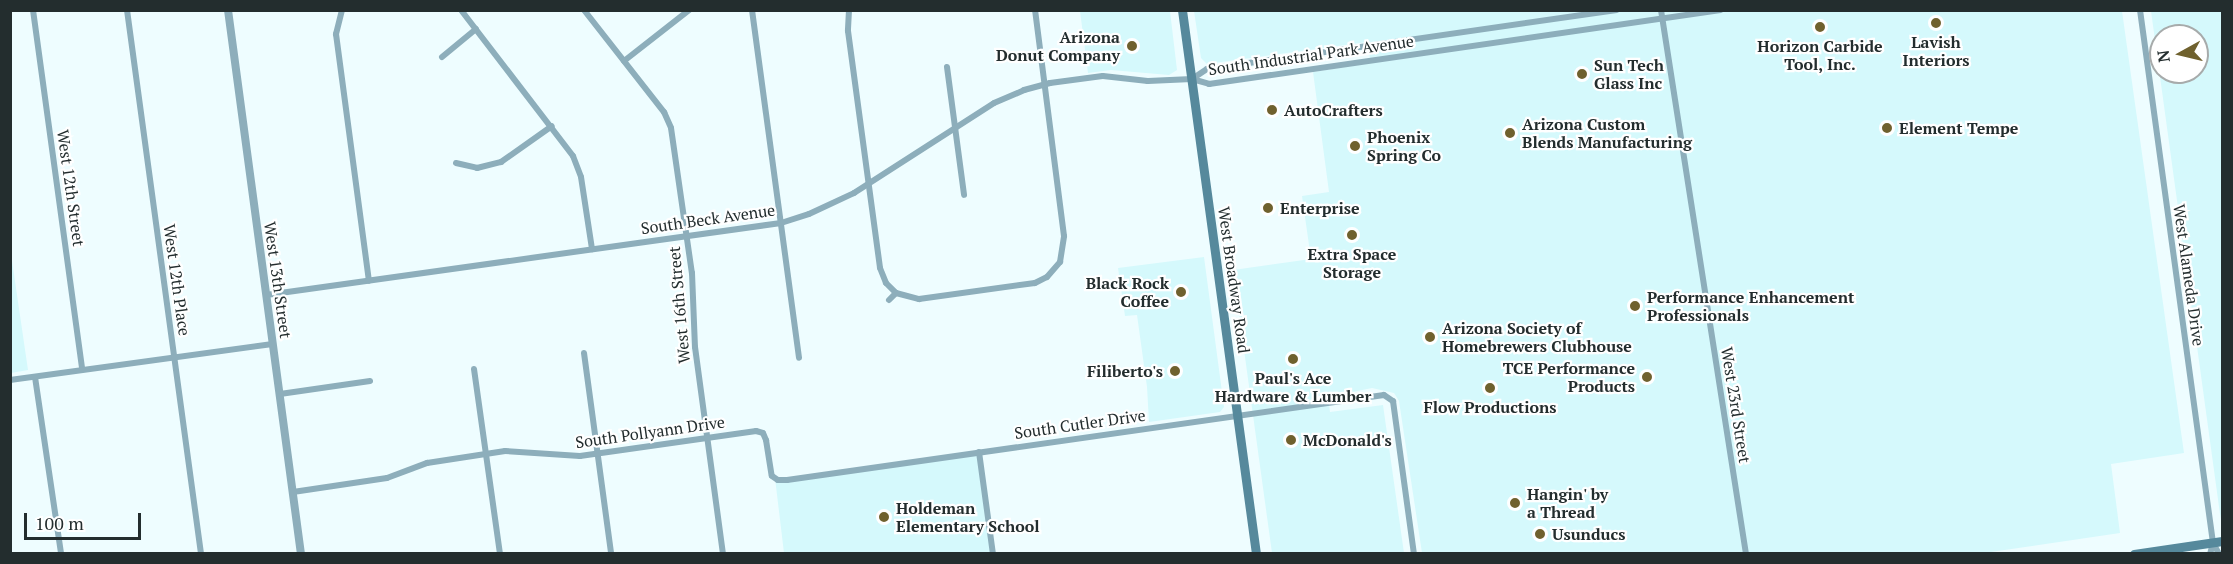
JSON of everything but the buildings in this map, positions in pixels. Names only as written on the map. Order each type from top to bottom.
[{"type":"main road","name":"West Broadway Road","points":[[1182,10],[1256,554]]},
{"type":"main road","points":[[2134,554],[2218,542]]},
{"type":"street","name":"West 12th Street","points":[[33,10],[82,370]]},
{"type":"street","name":"West 12th Place","points":[[127,10],[201,554]]},
{"type":"street","name":"West 13th Street","points":[[228,10],[301,554]]},
{"type":"street","points":[[342,10],[336,34],[369,281]]},
{"type":"street","points":[[461,10],[569,149],[579,170],[591,249]]},
{"type":"street","name":"West 16th Street","points":[[584,10],[670,123],[687,235],[694,293],[695,346],[723,554]]},
{"type":"street","points":[[624,61],[689,10]]},
{"type":"street","points":[[752,10],[799,358]]},
{"type":"street","points":[[849,10],[848,31],[880,267],[886,283],[896,293],[911,299],[927,299],[1041,280],[1056,268],[1063,254],[1064,236],[1035,10]]},
{"type":"street","name":"South Industrial Park Avenue","points":[[1192,79],[1207,69],[1617,10]]},
{"type":"street","name":"West 23rd Street","points":[[1661,10],[1746,554]]},
{"type":"street","name":"South Industrial Park Avenue","points":[[1192,79],[1209,84],[1721,10]]},
{"type":"street","name":"West Alameda Drive","points":[[2140,10],[2219,554]]},
{"type":"street","points":[[442,57],[476,29]]},
{"type":"street","points":[[947,67],[964,195]]},
{"type":"street","name":"South Beck Avenue","points":[[266,295],[781,223],[825,207],[869,184],[1005,97],[1044,84],[1103,76],[1148,81],[1192,79]]},
{"type":"street","points":[[456,163],[472,168],[501,162],[519,152],[552,126]]},
{"type":"street","points":[[1056,268],[1064,273]]},
{"type":"street","points":[[889,300],[896,293]]},
{"type":"street","points":[[10,380],[273,344]]},
{"type":"street","points":[[584,353],[611,554]]},
{"type":"street","points":[[474,369],[500,554]]},
{"type":"street","points":[[35,377],[61,554]]},
{"type":"street","points":[[280,393],[370,381]]},
{"type":"street","name":"South Cutler Drive","points":[[775,478],[787,480],[1237,415],[1389,397],[1393,401],[1414,554]]},
{"type":"street","name":"South Pollyann Drive","points":[[293,492],[387,478],[427,463],[512,450],[565,456],[753,431],[762,434],[775,478]]},
{"type":"street","points":[[979,452],[993,554]]},
{"type":"street","name":"West Alameda Drive","points":[[2210,554],[2218,542]]},
{"type":"shaded area","points":[[1080,11],[1170,11],[1177,70],[1169,75],[1111,70],[1088,73]]},
{"type":"shaded area","points":[[1194,11],[2122,11],[2184,453],[2111,464],[2120,533],[1984,553],[1422,553],[1399,401],[1394,393],[1372,388],[1328,397],[1330,412],[1383,405],[1404,553],[1272,553],[1233,270],[1311,259],[1302,196],[1329,192],[1313,72],[1371,63],[1367,42],[1207,64],[1201,58]]},
{"type":"shaded area","points":[[2151,11],[2222,11],[2222,524],[2161,84],[2209,84],[2209,24],[2153,24]]},
{"type":"shaded area","points":[[10,247],[28,370],[11,373],[10,373]]},
{"type":"shaded area","points":[[1204,257],[1224,407],[1220,412],[1149,422],[1147,387],[1137,315],[1125,316],[1118,268]]},
{"type":"shaded area","name":"Holdeman Elementary School","points":[[979,452],[993,553],[784,553],[775,478],[778,480]]},
{"type":"place","name":"Lavish Interiors","points":[[1936,23]]},
{"type":"place","name":"Horizon Carbide Tool, Inc.","points":[[1820,27]]},
{"type":"place","name":"Arizona Donut Company","points":[[1132,46]]},
{"type":"place","name":"Sun Tech Glass Inc","points":[[1582,74]]},
{"type":"place","name":"AutoCrafters","points":[[1272,110]]},
{"type":"place","name":"Element Tempe","points":[[1887,128]]},
{"type":"place","name":"Arizona Custom Blends Manufacturing","points":[[1510,133]]},
{"type":"place","name":"Phoenix Spring Co","points":[[1355,146]]},
{"type":"place","name":"Enterprise","points":[[1268,208]]},
{"type":"place","name":"Extra Space Storage","points":[[1352,235]]},
{"type":"place","name":"Black Rock Coffee","points":[[1181,292]]},
{"type":"place","name":"Performance Enhancement Professionals","points":[[1635,306]]},
{"type":"place","name":"Arizona Society of Homebrewers Clubhouse","points":[[1430,337]]},
{"type":"place","name":"Paul's Ace Hardware & Lumber","points":[[1293,359]]},
{"type":"place","name":"Filiberto's","points":[[1175,371]]},
{"type":"place","name":"TCE Performance Products","points":[[1647,377]]},
{"type":"place","name":"Flow Productions","points":[[1490,388]]},
{"type":"place","name":"McDonald's","points":[[1291,440]]},
{"type":"place","name":"Hangin' by a Thread","points":[[1515,503]]},
{"type":"place","name":"Holdeman Elementary School","points":[[884,517]]},
{"type":"place","name":"Usunducs","points":[[1540,534]]}]
